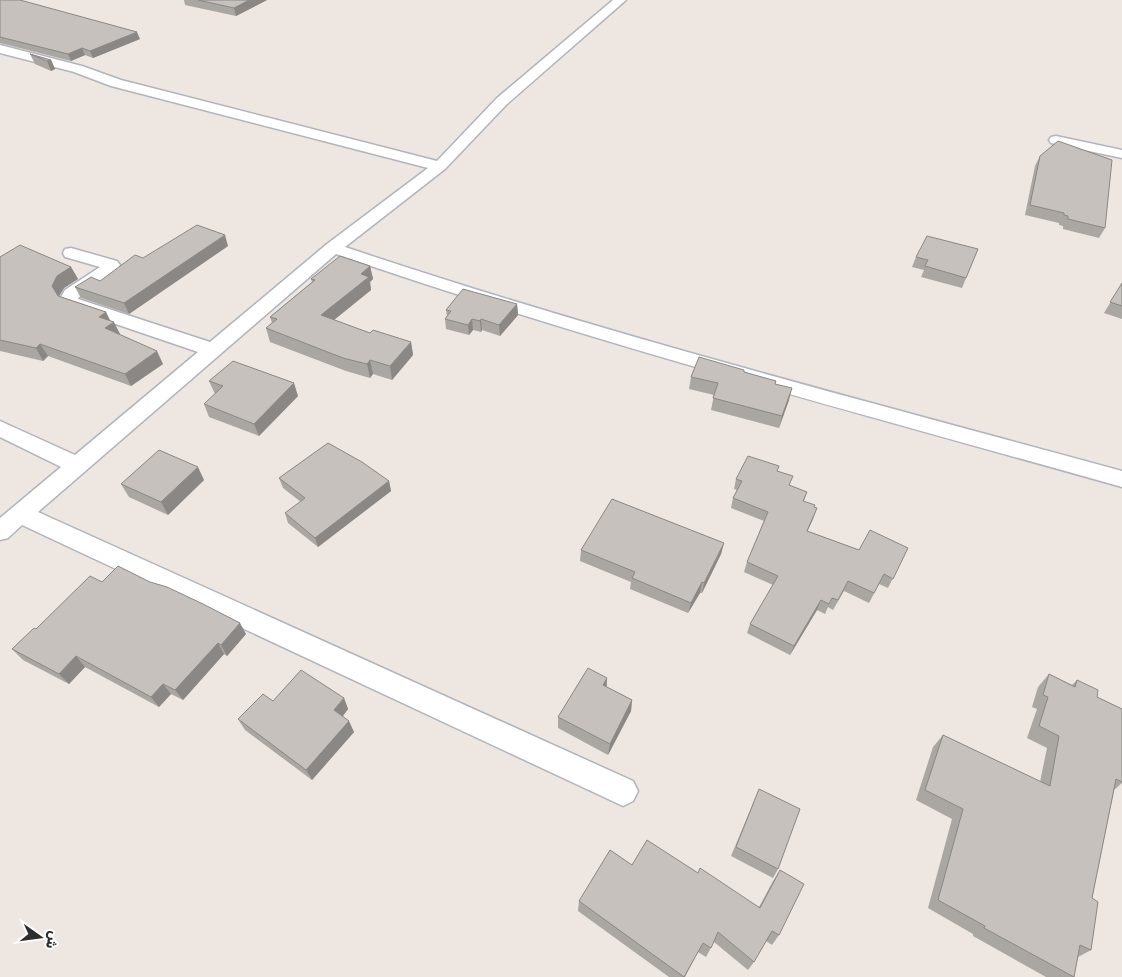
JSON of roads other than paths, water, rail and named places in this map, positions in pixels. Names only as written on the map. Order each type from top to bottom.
[{"type":"street","points":[[0,531],[333,248],[440,166],[502,101],[620,0]]},
{"type":"street","points":[[0,49],[78,69],[116,83],[440,166]]},
{"type":"street","points":[[1056,140],[1122,154]]},
{"type":"street","points":[[333,248],[442,285],[722,367],[1122,479]]},
{"type":"street","points":[[71,253],[111,265],[110,268],[71,294],[69,299],[72,303],[213,350]]},
{"type":"street","points":[[0,428],[77,465]]},
{"type":"street","points":[[20,514],[623,792]]}]
